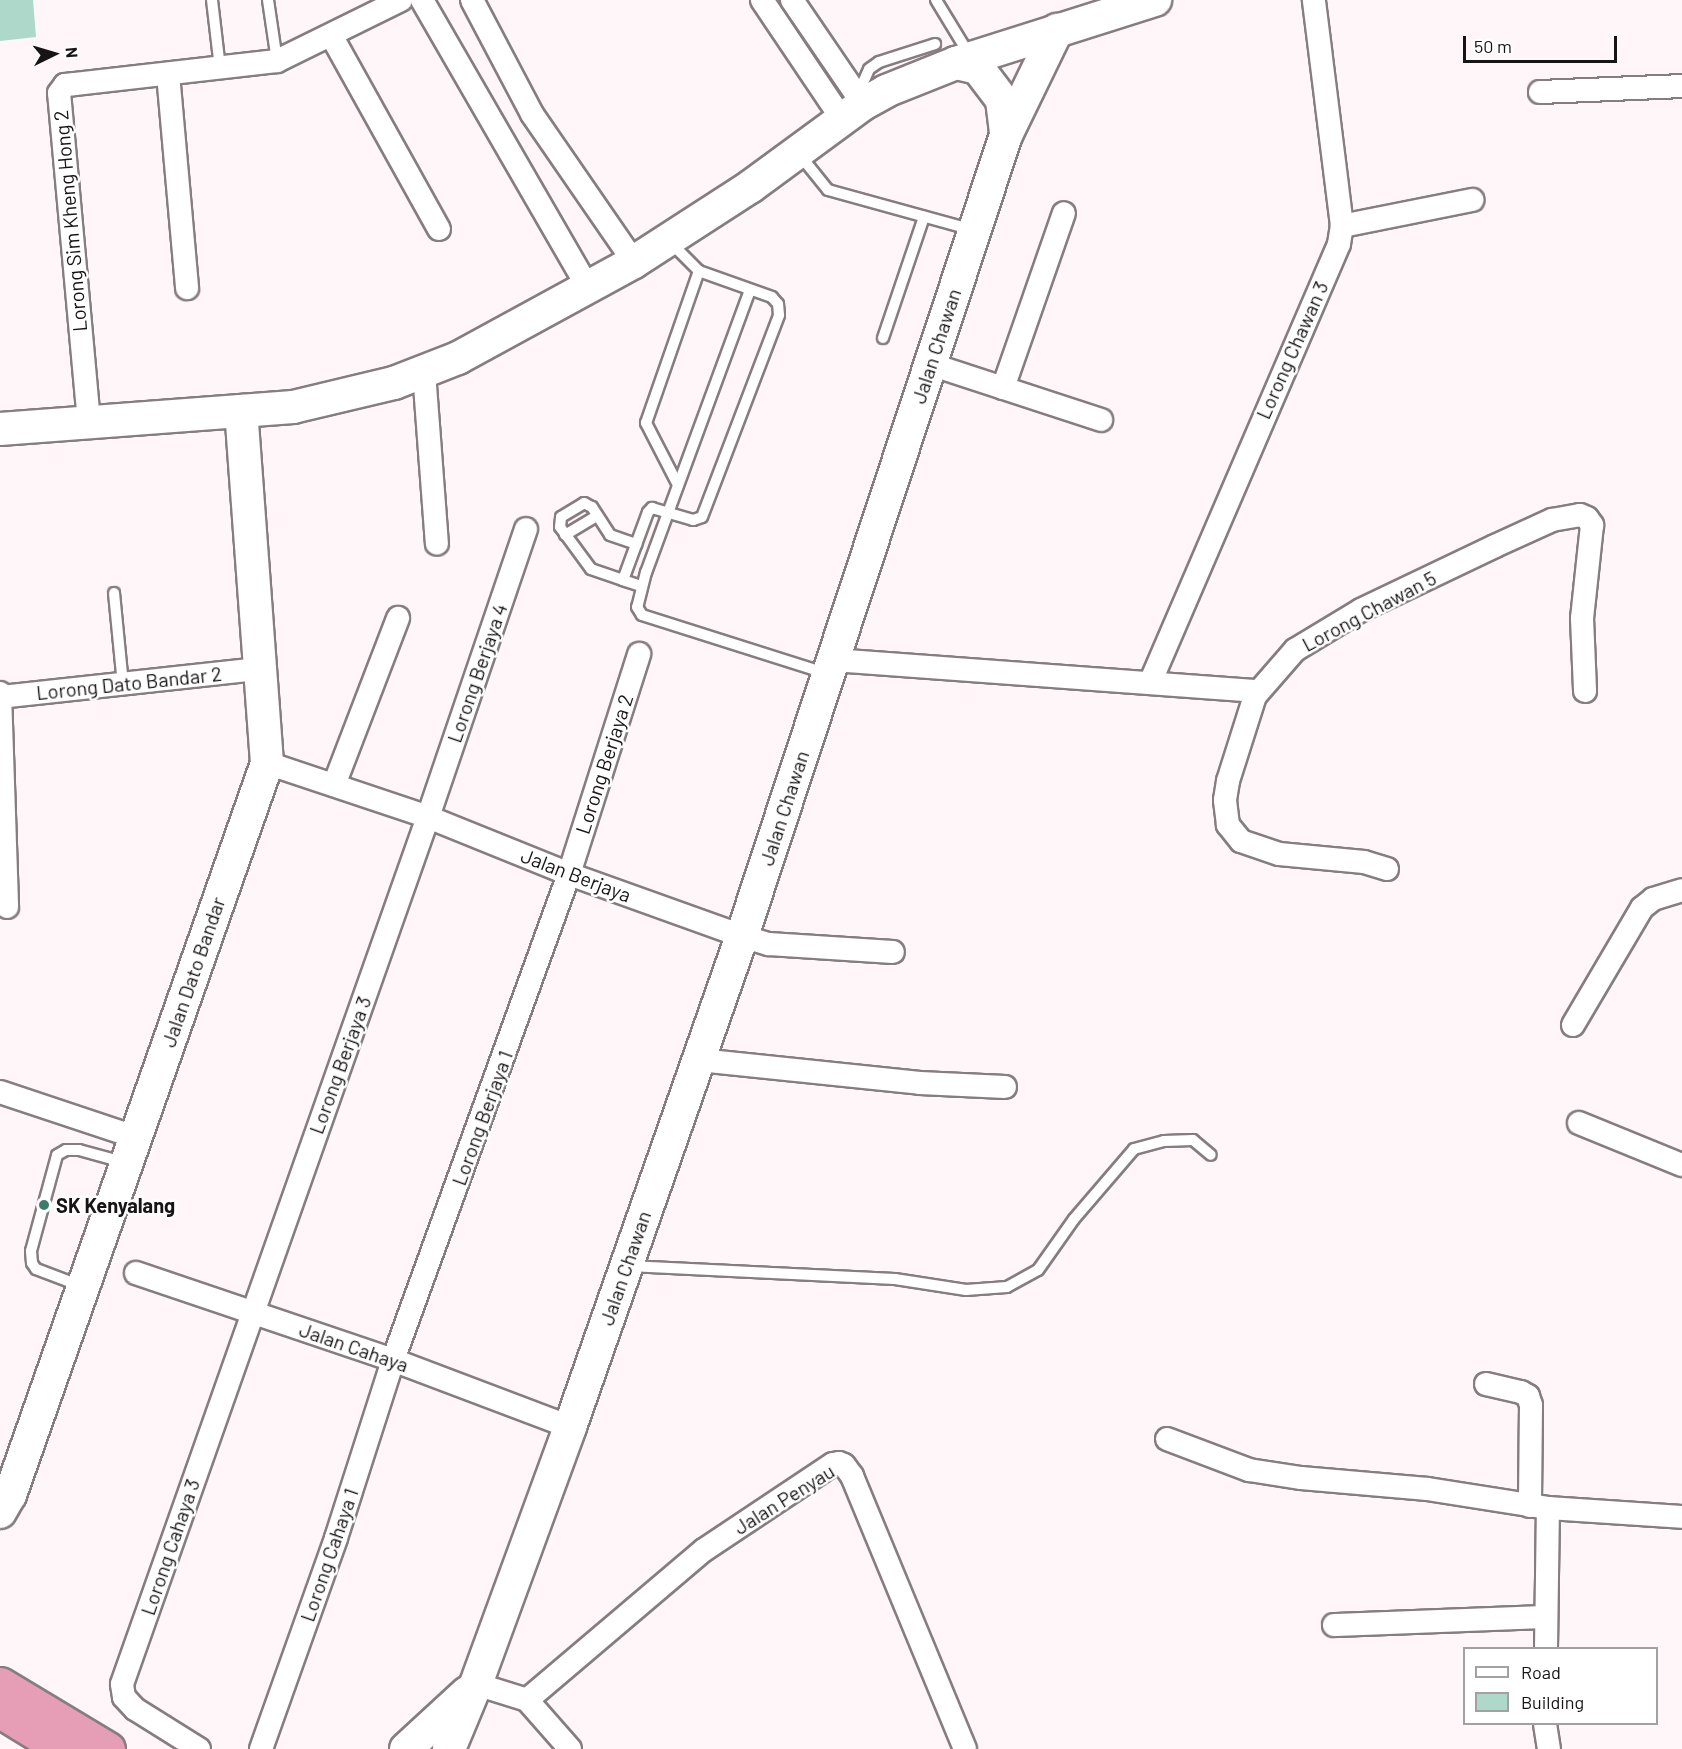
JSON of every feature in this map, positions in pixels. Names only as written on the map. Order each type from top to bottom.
[{"type":"highway","points":[[2,1691],[62,1749]]},
{"type":"highway","points":[[2,1691],[108,1749]]},
{"type":"highway","points":[[0,1734],[26,1749]]},
{"type":"street","name":"Lorong Sim Kheng Hong 2","points":[[88,422],[59,93],[65,86],[75,84],[277,62],[401,0]]},
{"type":"street","points":[[422,0],[587,286]]},
{"type":"street","points":[[472,0],[532,114],[634,262]]},
{"type":"street","points":[[762,0],[854,106]]},
{"type":"street","points":[[792,0],[854,106]]},
{"type":"street","points":[[0,429],[293,406],[394,383],[424,372],[458,358],[634,262],[797,152],[854,106],[912,79],[954,55],[1057,30],[1155,0]]},
{"type":"street","name":"Lorong Chawan 3","points":[[1150,683],[1339,244],[1341,226],[1314,0]]},
{"type":"street","name":"Jalan Chawan","points":[[449,1749],[476,1684],[570,1427],[742,936],[1006,135],[1057,30]]},
{"type":"street","points":[[331,35],[439,229]]},
{"type":"street","points":[[954,55],[978,68],[1002,100],[1006,135]]},
{"type":"street","points":[[168,74],[187,288]]},
{"type":"street","points":[[1540,92],[1682,86]]},
{"type":"street","points":[[1341,226],[1472,200]]},
{"type":"street","points":[[1003,388],[1064,213]]},
{"type":"street","points":[[930,364],[1101,420]]},
{"type":"street","points":[[424,372],[437,544]]},
{"type":"street","name":"Jalan Dato Bandar","points":[[0,1512],[10,1495],[267,763],[241,411]]},
{"type":"street","name":"Lorong Chawan 5","points":[[1387,869],[1364,862],[1279,854],[1241,841],[1228,825],[1225,800],[1228,781],[1257,691],[1295,650],[1356,614],[1552,520],[1580,515],[1587,518],[1592,525],[1581,618],[1584,691]]},
{"type":"street","name":"Lorong Berjaya 4","points":[[428,817],[526,529]]},
{"type":"street","points":[[334,785],[398,618]]},
{"type":"street","name":"Lorong Berjaya 2","points":[[569,874],[639,654]]},
{"type":"street","points":[[831,667],[1150,683],[1257,691]]},
{"type":"street","name":"Lorong Dato Bandar 2","points":[[0,695],[259,669]]},
{"type":"street","points":[[0,695],[7,907]]},
{"type":"street","name":"Jalan Berjaya","points":[[267,763],[428,817],[569,874],[742,936],[770,944],[893,952]]},
{"type":"street","name":"Lorong Berjaya 3","points":[[252,1312],[428,817]]},
{"type":"street","name":"Lorong Berjaya 1","points":[[393,1360],[569,874]]},
{"type":"street","points":[[1573,1025],[1642,908],[1653,899],[1682,890]]},
{"type":"street","points":[[699,1060],[920,1083],[1005,1087]]},
{"type":"street","points":[[0,1092],[130,1150]]},
{"type":"street","points":[[1579,1123],[1682,1165]]},
{"type":"street","name":"Jalan Cahaya","points":[[136,1273],[393,1360],[570,1427]]},
{"type":"street","name":"Lorong Cahaya 3","points":[[199,1749],[135,1709],[124,1697],[122,1684],[252,1312]]},
{"type":"street","name":"Lorong Cahaya 1","points":[[261,1749],[336,1538],[393,1360]]},
{"type":"street","points":[[1486,1384],[1521,1392],[1528,1396],[1531,1405],[1546,1617],[1546,1647]]},
{"type":"street","points":[[1167,1440],[1249,1470],[1301,1478],[1428,1489],[1539,1507],[1682,1517]]},
{"type":"street","name":"Jalan Penyau","points":[[527,1700],[704,1550],[833,1464],[839,1463],[844,1465],[852,1476],[962,1748]]},
{"type":"street","points":[[1334,1625],[1546,1617]]},
{"type":"street","points":[[415,1748],[476,1684],[527,1700],[570,1749]]},
{"type":"street","points":[[1545,1725],[1549,1749]]},
{"type":"lane","points":[[212,0],[220,68]]},
{"type":"lane","points":[[268,0],[277,62]]},
{"type":"lane","points":[[936,0],[954,55]]},
{"type":"lane","points":[[797,152],[828,190],[973,230]]},
{"type":"lane","points":[[883,338],[924,217]]},
{"type":"lane","points":[[623,580],[652,508],[693,520],[702,517],[779,315],[778,304],[772,297],[699,271],[668,241]]},
{"type":"lane","points":[[678,485],[646,423],[699,271]]},
{"type":"lane","points":[[750,290],[641,585],[637,607],[642,615],[831,667]]},
{"type":"lane","points":[[636,544],[610,534],[592,507],[584,503],[561,517],[560,527],[591,568],[641,585]]},
{"type":"lane","points":[[565,535],[597,516]]},
{"type":"lane","points":[[114,593],[123,684]]},
{"type":"lane","points":[[626,1266],[895,1279],[966,1290],[1006,1287],[1038,1270],[1074,1219],[1134,1149],[1164,1141],[1192,1140],[1211,1155]]},
{"type":"lane","points":[[83,1287],[36,1269],[32,1263],[31,1251],[57,1155],[66,1150],[130,1150]]},
{"type":"building","points":[[0,0],[33,0],[36,37],[0,41]]},
{"type":"place","name":"SK Kenyalang","points":[[44,1205]]}]
